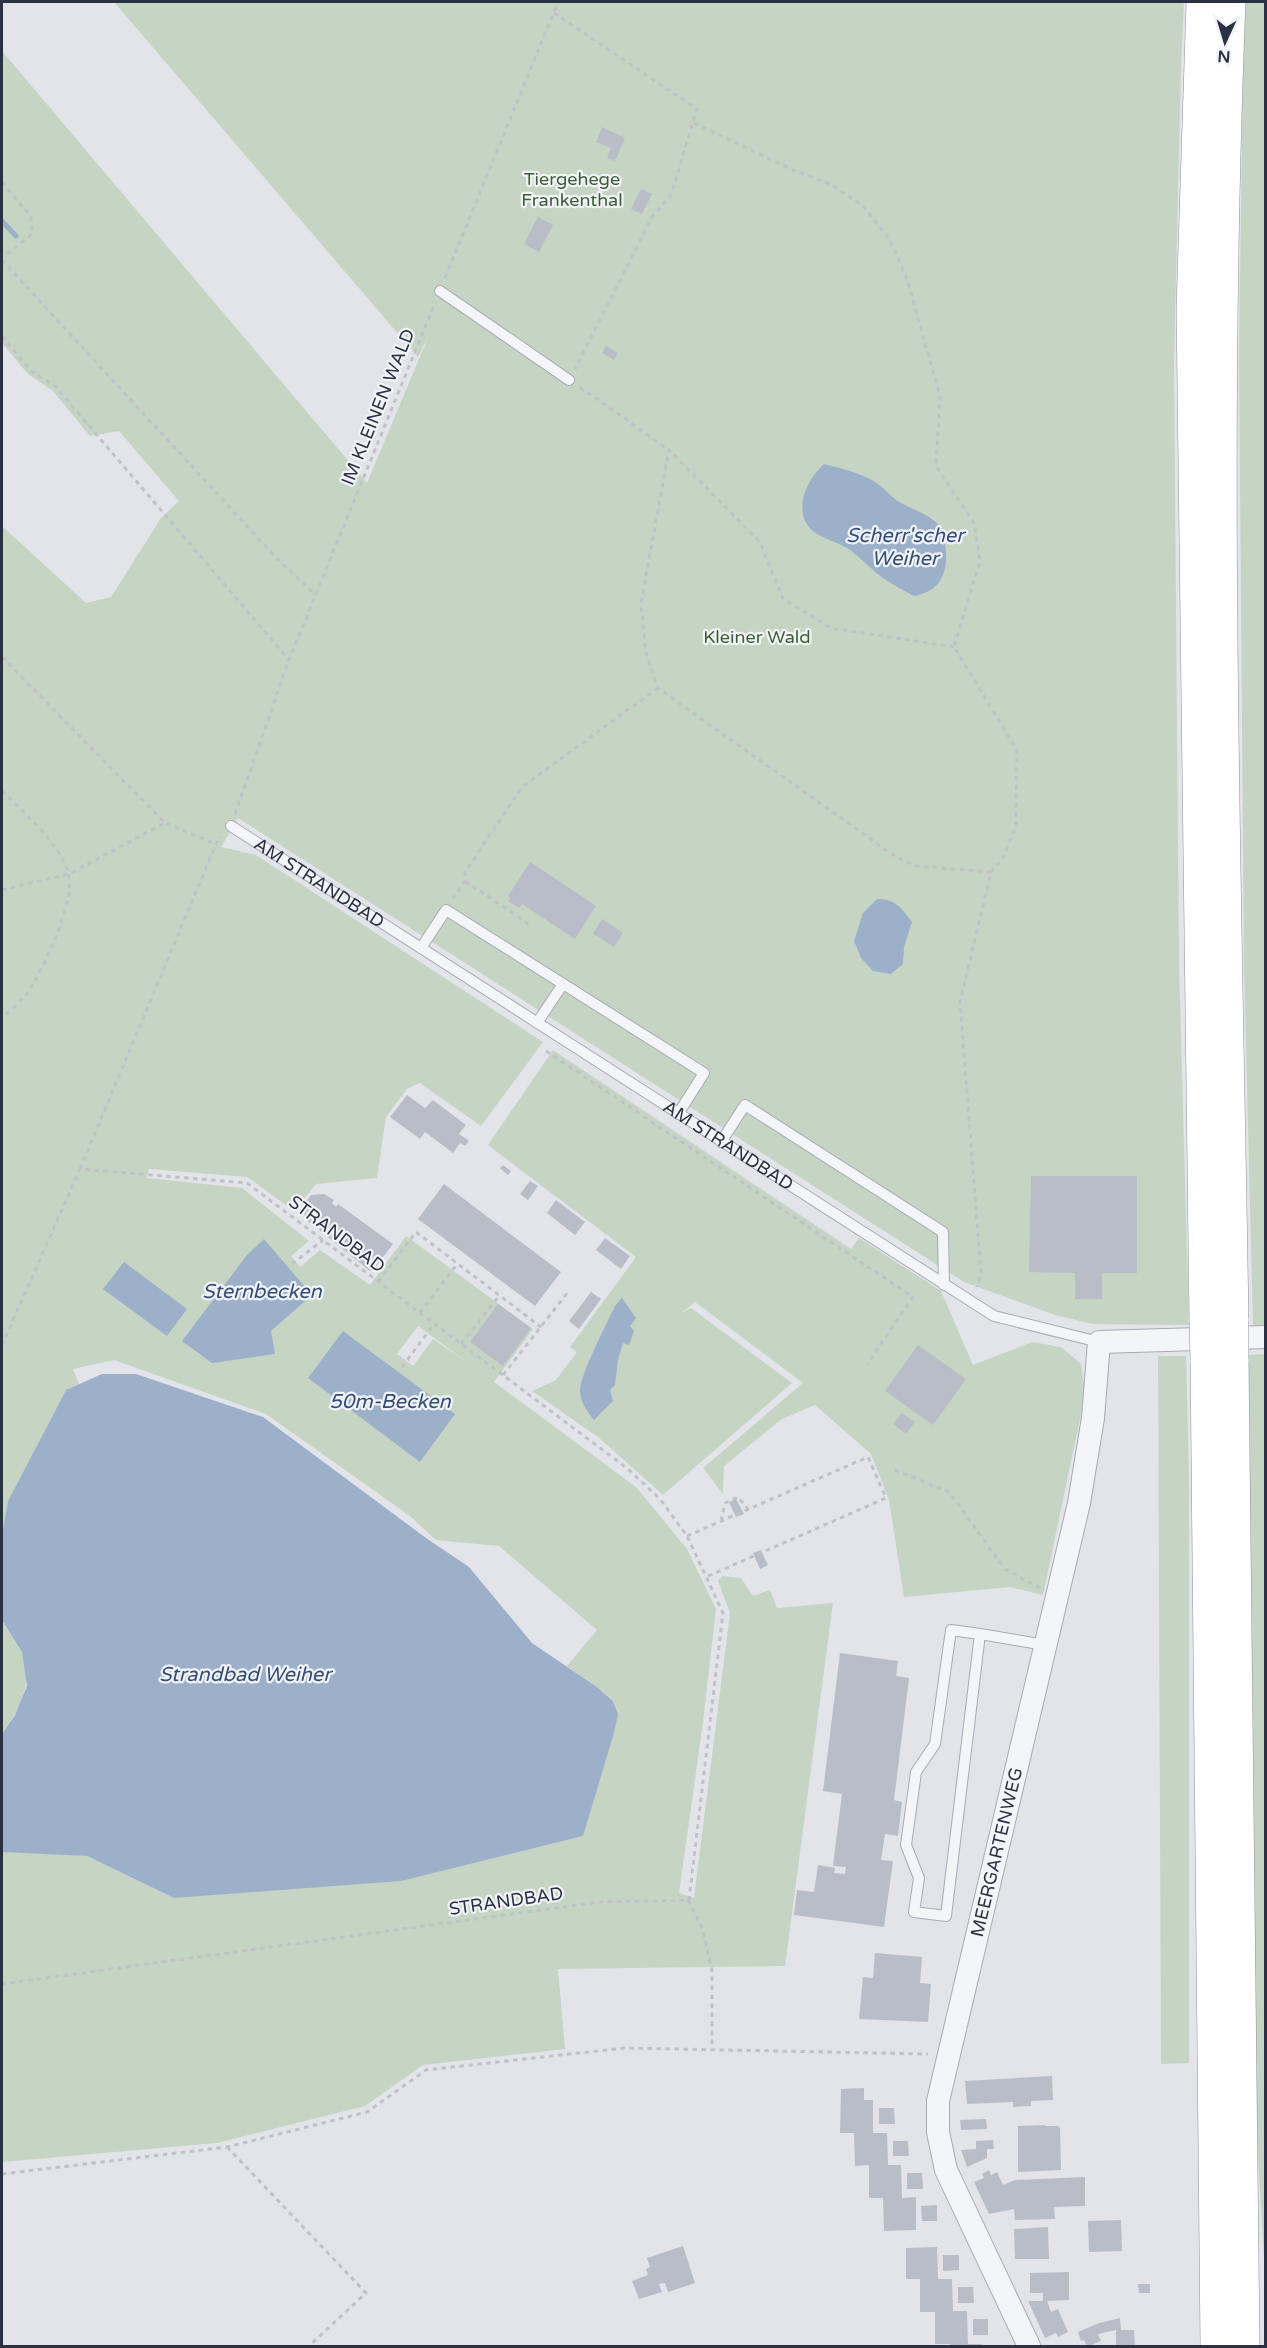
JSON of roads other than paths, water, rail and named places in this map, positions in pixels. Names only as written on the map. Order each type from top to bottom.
[{"type":"highway","points":[[1203,2],[1193,308],[1243,2346]]},
{"type":"highway","points":[[1219,1321],[1223,753],[1221,333],[1229,2]]},
{"type":"highway","points":[[1217,2346],[1220,1359]]},
{"type":"street","name":"AM STRANDBAD","points":[[1099,1342],[1266,1337]]},
{"type":"street","name":"MEERGARTENWEG","points":[[1029,2346],[946,2169],[938,2132],[938,2101],[1083,1483],[1093,1418],[1099,1342]]},
{"type":"lane","points":[[440,291],[570,380]]},
{"type":"lane","name":"AM STRANDBAD","points":[[231,826],[994,1316],[1099,1342]]},
{"type":"lane","points":[[421,948],[446,910],[704,1073],[678,1114]]},
{"type":"lane","points":[[537,1023],[562,984]]},
{"type":"lane","points":[[722,1142],[745,1105],[943,1232],[944,1285]]},
{"type":"lane","points":[[980,1634],[946,1916],[914,1912],[919,1878],[906,1845],[916,1772],[935,1744],[951,1630],[980,1634],[1045,1645]]},
{"type":"water","name":"Scherr'scher Weiher","points":[[824,464],[854,472],[872,480],[897,501],[937,523],[944,536],[946,556],[944,572],[936,585],[929,591],[914,596],[881,576],[847,548],[814,532],[803,516],[802,506],[807,488]]},
{"type":"water","points":[[877,899],[893,902],[912,922],[904,947],[903,964],[891,974],[873,971],[861,958],[854,941],[863,913]]},
{"type":"water","name":"Sternbecken","points":[[264,1239],[312,1295],[271,1331],[275,1354],[212,1363],[182,1341],[247,1255]]},
{"type":"water","points":[[124,1262],[187,1309],[167,1336],[103,1289]]},
{"type":"water","points":[[622,1298],[636,1318],[630,1326],[634,1331],[629,1345],[623,1343],[618,1359],[615,1385],[610,1390],[613,1401],[594,1420],[586,1410],[581,1398],[581,1382],[600,1336],[615,1306]]},
{"type":"water","name":"50m-Becken","points":[[343,1331],[455,1414],[420,1462],[308,1378]]},
{"type":"water","name":"Strandbad Weiher","points":[[102,1374],[136,1374],[263,1417],[426,1538],[469,1567],[532,1643],[597,1687],[613,1701],[618,1714],[614,1733],[583,1836],[401,1881],[174,1898],[87,1856],[2,1852],[2,1734],[15,1715],[27,1686],[22,1652],[2,1620],[2,1534],[8,1501],[66,1390]]},
{"type":"waterway","points":[[2,221],[16,236]]},
{"type":"park label","name":"Tiergehege Frankenthal","points":[[572,189]]},
{"type":"park label","name":"Kleiner Wald","points":[[757,637]]}]
